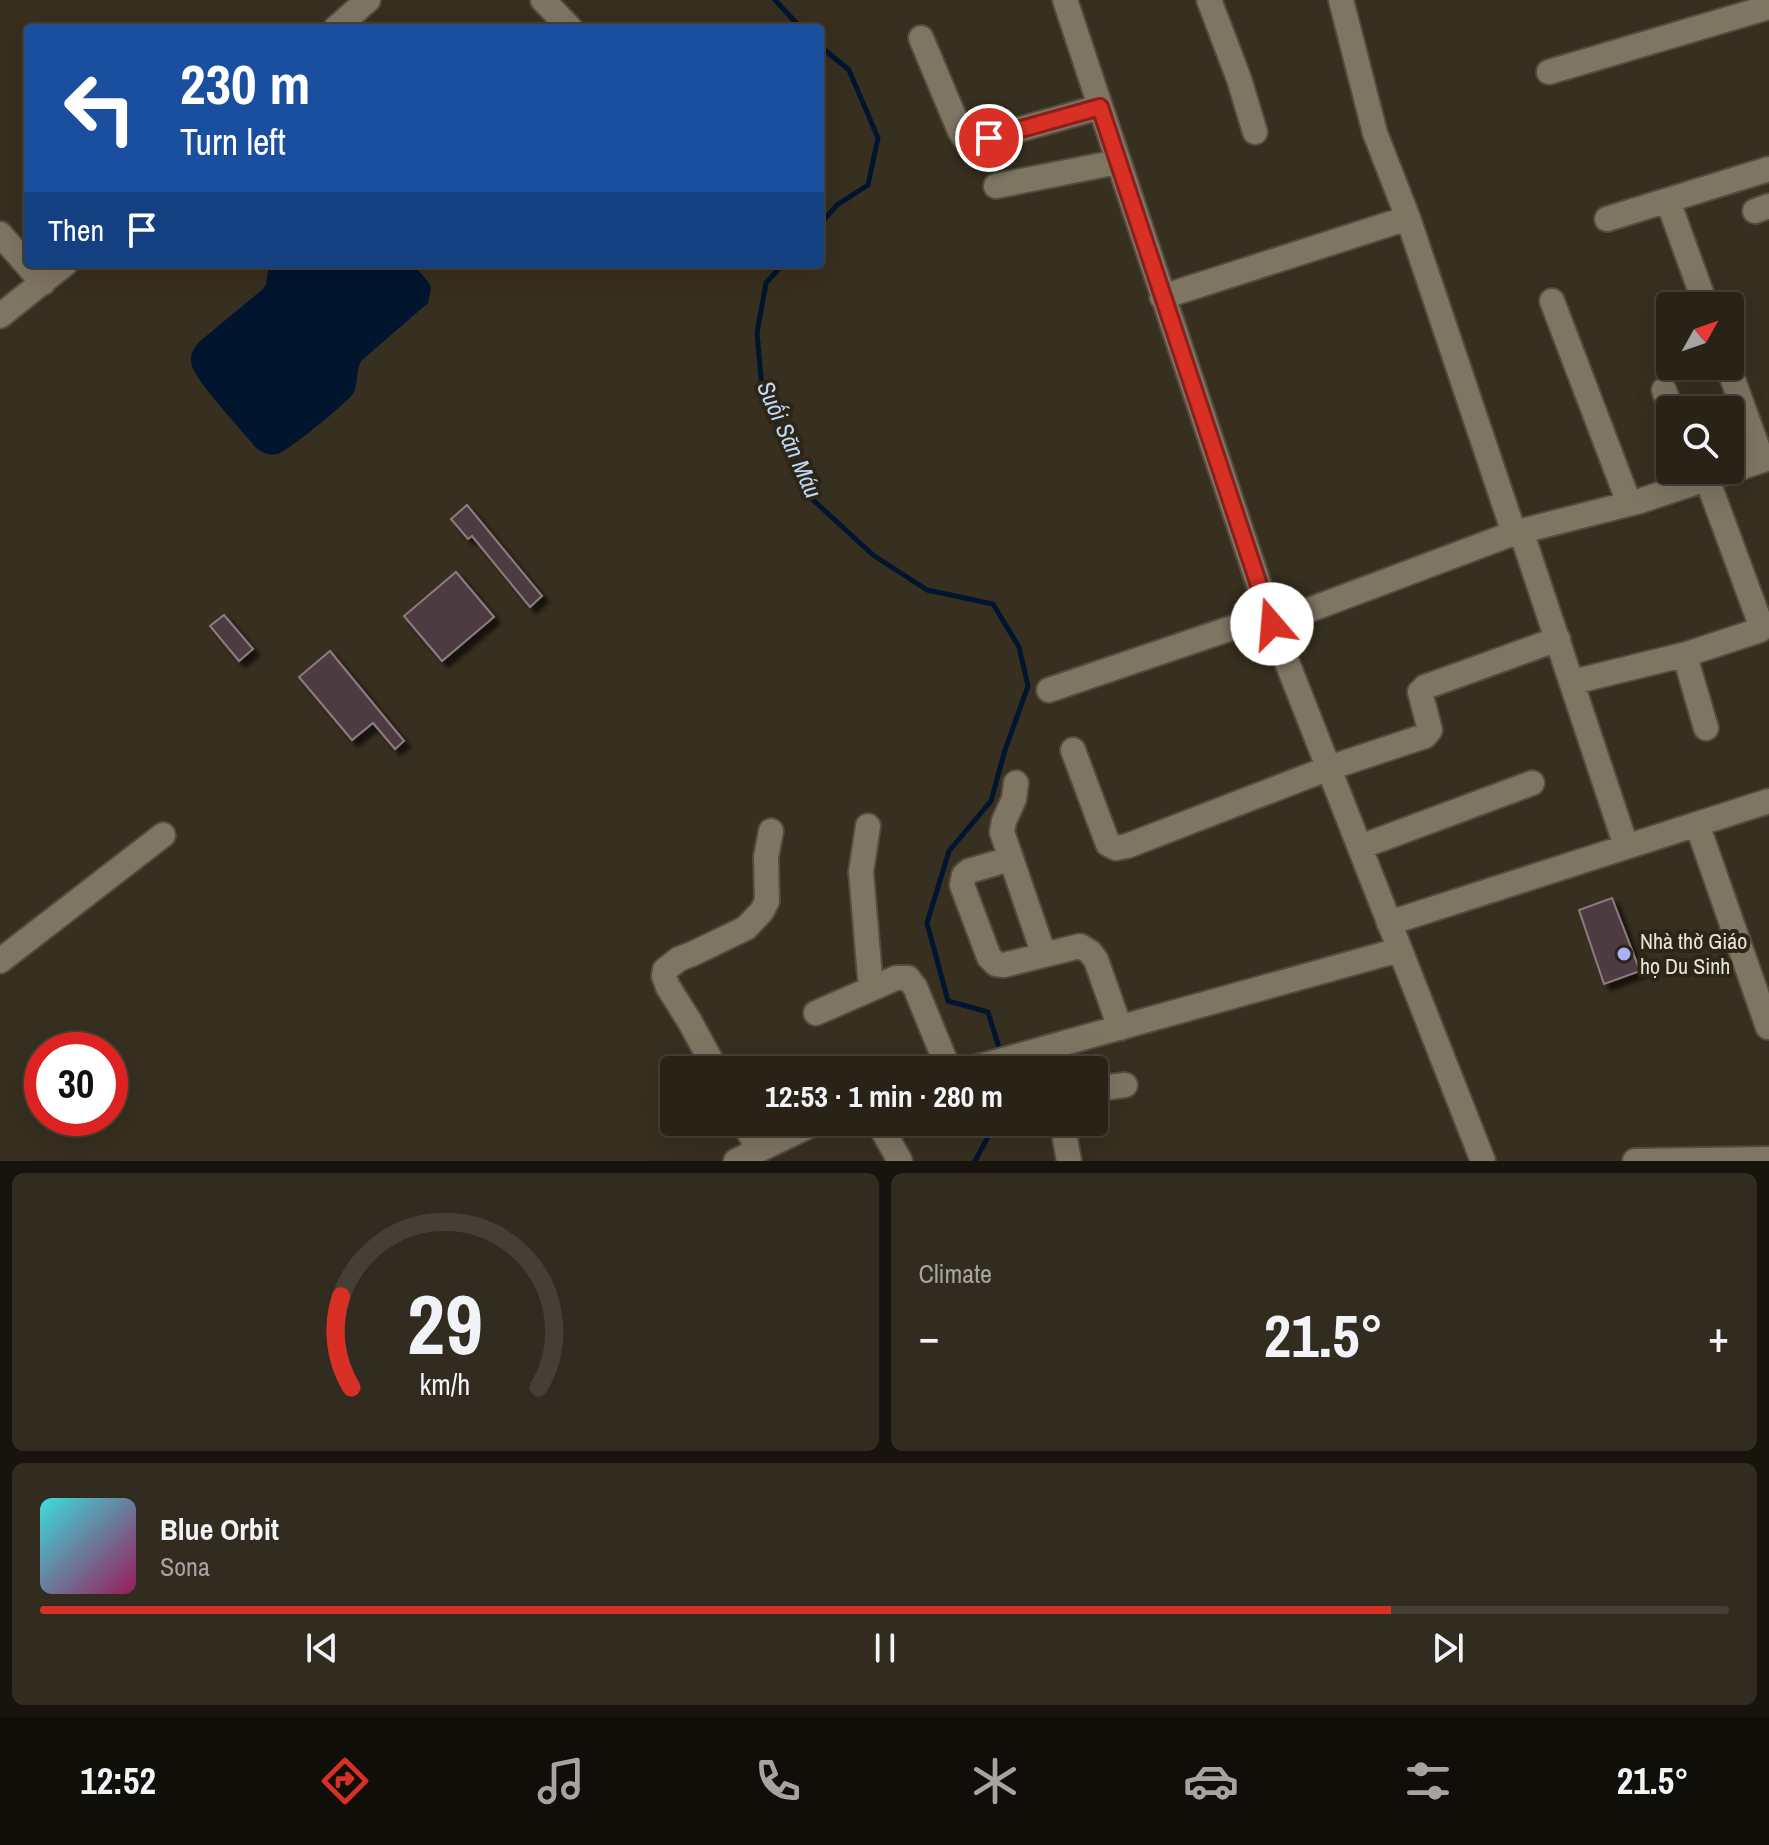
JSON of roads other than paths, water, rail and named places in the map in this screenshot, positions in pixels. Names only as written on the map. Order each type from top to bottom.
[{"type":"street","points":[[341,24],[368,0]]},
{"type":"street","points":[[543,0],[566,24]]},
{"type":"street","points":[[1065,0],[1271,619],[1389,923],[1474,1158]]},
{"type":"street","points":[[1209,0],[1255,132]]},
{"type":"street","points":[[1341,0],[1375,133],[1558,639],[1626,846]]},
{"type":"street","points":[[1549,72],[1769,7]]},
{"type":"street","points":[[921,38],[966,140],[989,138],[1100,107]]},
{"type":"street","points":[[996,186],[1118,162]]},
{"type":"street","points":[[1607,219],[1769,169]]},
{"type":"street","points":[[1668,201],[1701,292]]},
{"type":"street","points":[[1162,297],[1408,218]]},
{"type":"street","points":[[0,234],[24,261]]},
{"type":"street","points":[[30,268],[43,283]]},
{"type":"street","points":[[0,316],[60,268]]},
{"type":"street","points":[[1552,301],[1629,503]]},
{"type":"street","points":[[1734,380],[1766,459],[1744,465]]},
{"type":"street","points":[[1049,690],[1271,619],[1518,532],[1629,503],[1681,484]]},
{"type":"street","points":[[1573,682],[1687,654],[1762,628],[1703,484]]},
{"type":"street","points":[[1073,750],[1108,844],[1116,848],[1329,768],[1418,739],[1430,730],[1420,692],[1430,684],[1558,639]]},
{"type":"street","points":[[1687,654],[1685,659],[1706,728]]},
{"type":"street","points":[[1016,783],[1014,799],[1002,832],[1044,955]]},
{"type":"street","points":[[1360,847],[1532,783]]},
{"type":"street","points":[[1389,923],[1769,801]]},
{"type":"street","points":[[1697,824],[1768,1027]]},
{"type":"street","points":[[868,826],[861,872],[871,989]]},
{"type":"street","points":[[708,1056],[668,987],[665,970],[679,959],[746,928],[762,911],[767,901],[766,857],[771,831]]},
{"type":"street","points":[[0,961],[163,835]]},
{"type":"street","points":[[1010,859],[964,875],[962,885],[989,957],[996,964],[1004,965],[1080,946],[1096,960],[1120,1028]]},
{"type":"street","points":[[1054,1056],[1120,1028],[1399,950]]},
{"type":"street","points":[[816,1013],[896,978],[908,978],[915,987],[943,1056]]},
{"type":"street","points":[[1108,1087],[1125,1085]]},
{"type":"street","points":[[751,1136],[758,1149]]},
{"type":"street","points":[[736,1161],[786,1136]]},
{"type":"street","points":[[886,1136],[900,1161]]},
{"type":"street","points":[[1065,1136],[1069,1161]]},
{"type":"street","points":[[1635,1161],[1769,1159]]},
{"type":"water","points":[[268,268],[416,268],[431,288],[428,303],[361,361],[350,397],[296,443],[273,455],[256,448],[202,384],[191,359],[199,342],[266,285]]},
{"type":"waterway","name":"Suối Săn Máu","points":[[775,0],[797,24]]},
{"type":"waterway","name":"Suối Săn Máu","points":[[824,49],[849,70],[878,138],[868,185],[837,205],[824,220]]},
{"type":"waterway","name":"Suối Săn Máu","points":[[779,268],[766,283],[757,333],[762,388],[811,498],[873,555],[927,590],[993,604],[1019,647],[1028,686],[991,801],[949,851],[927,923],[948,1001],[988,1012],[1001,1054]]},
{"type":"waterway","name":"Suối Săn Máu","points":[[975,1161],[988,1136]]},
{"type":"place","name":"Nhà thờ Giáo họ Du Sinh","points":[[1624,954]]}]
